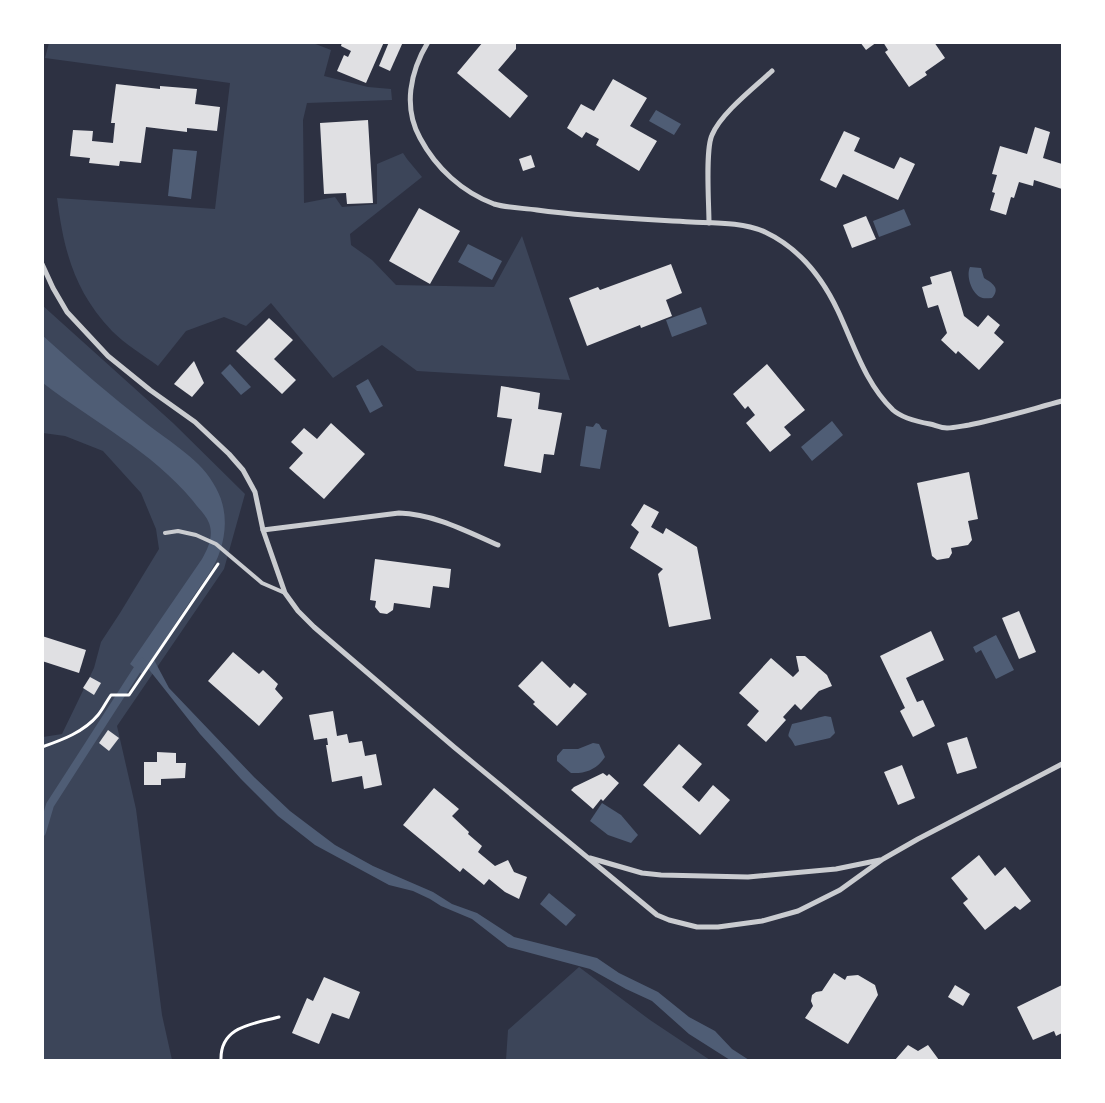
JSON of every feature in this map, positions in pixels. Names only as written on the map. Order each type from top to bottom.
[{"type":"street","points":[[428,42],[420,55],[413,74],[410,92],[411,112],[416,132],[440,168],[475,195],[496,205],[567,214],[745,226],[762,231],[796,251],[812,268],[837,309],[857,357],[872,385],[895,412],[920,422],[948,428],[983,422],[1062,401]]},
{"type":"street","points":[[709,223],[709,151],[711,136],[720,120],[772,71]]},
{"type":"street","points":[[42,264],[67,312],[108,356],[150,390],[195,422],[243,470],[255,492],[264,530],[285,593],[298,611],[321,633],[657,915],[668,920],[697,927],[718,927],[747,923],[798,911],[840,890],[883,859],[1062,764]]},
{"type":"street","points":[[264,530],[399,513],[416,513],[467,531],[498,545]]},
{"type":"street","points":[[587,857],[642,873],[748,877],[836,869],[883,859]]},
{"type":"lane","points":[[165,533],[178,531],[196,535],[216,544],[262,583],[285,593]]},
{"type":"path","points":[[42,748],[66,738],[90,723],[99,714],[111,695],[129,695],[224,556]]},
{"type":"path","points":[[221,1060],[221,1053],[226,1038],[238,1028],[279,1017]]},
{"type":"shaded area","points":[[49,43],[313,43],[331,50],[324,76],[368,87],[391,89],[392,100],[307,103],[303,120],[304,203],[335,197],[342,207],[377,204],[377,164],[403,153],[422,177],[350,234],[351,245],[372,260],[396,285],[494,287],[522,236],[570,380],[417,371],[382,345],[333,378],[271,303],[246,326],[224,317],[186,331],[158,366],[117,336],[88,301],[67,253],[57,198],[215,209],[230,83],[45,58]]},
{"type":"shaded area","points":[[656,110],[681,124],[674,135],[649,121]]},
{"type":"shaded area","points":[[173,149],[197,151],[191,199],[168,196]]},
{"type":"shaded area","points":[[904,209],[911,225],[879,237],[873,221]]},
{"type":"shaded area","points":[[468,244],[502,261],[492,280],[458,262]]},
{"type":"shaded area","points":[[970,267],[981,268],[984,278],[994,286],[996,291],[992,298],[981,298],[974,291],[969,279]]},
{"type":"shaded area","points":[[42,305],[173,423],[245,494],[224,569],[117,726],[136,809],[162,1015],[172,1060],[43,1060],[43,737],[62,734],[94,668],[101,642],[159,549],[156,529],[141,493],[103,451],[65,436],[43,433]]},
{"type":"shaded area","points":[[701,307],[707,324],[672,337],[666,320]]},
{"type":"shaded area","points":[[42,335],[120,403],[194,460],[210,478],[220,496],[224,511],[225,527],[218,557],[209,574],[153,658],[169,688],[254,777],[290,811],[335,845],[373,866],[433,892],[452,904],[477,913],[514,937],[597,958],[619,973],[658,992],[689,1017],[715,1031],[732,1049],[749,1060],[730,1060],[689,1034],[652,1001],[590,969],[508,947],[472,919],[441,906],[413,891],[389,885],[315,845],[278,816],[241,779],[200,734],[147,667],[142,674],[130,664],[202,559],[211,537],[209,523],[204,514],[177,483],[159,467],[141,452],[43,383]]},
{"type":"shaded area","points":[[230,364],[251,387],[241,395],[221,373]]},
{"type":"shaded area","points":[[368,379],[383,406],[370,413],[356,386]]},
{"type":"shaded area","points":[[832,421],[843,435],[812,461],[801,447]]},
{"type":"shaded area","points":[[596,423],[602,429],[607,430],[600,469],[580,466],[586,426],[593,427]]},
{"type":"shaded area","points":[[996,635],[1014,670],[996,679],[981,650],[976,653],[973,647]]},
{"type":"shaded area","points":[[825,716],[831,717],[835,733],[830,738],[795,746],[789,736],[792,724]]},
{"type":"shaded area","points":[[593,743],[599,744],[605,757],[591,770],[582,773],[571,773],[557,761],[557,756],[563,749],[578,749]]},
{"type":"shaded area","points":[[602,803],[621,815],[638,835],[631,843],[608,835],[590,821]]},
{"type":"shaded area","points":[[549,893],[576,915],[566,926],[540,904]]},
{"type":"shaded area","points":[[579,967],[650,1020],[710,1060],[506,1060],[508,1030]]},
{"type":"building","points":[[342,42],[384,42],[366,83],[337,71],[344,55],[348,57],[351,51],[341,46]]},
{"type":"building","points":[[389,42],[403,42],[390,71],[379,66]]},
{"type":"building","points":[[483,42],[514,42],[516,44],[516,49],[498,70],[528,96],[510,118],[457,73]]},
{"type":"building","points":[[860,42],[877,42],[866,50]]},
{"type":"building","points":[[883,42],[934,42],[945,58],[925,72],[927,75],[909,87],[885,52],[888,50]]},
{"type":"building","points":[[613,79],[647,98],[630,126],[657,141],[639,171],[596,145],[599,139],[586,132],[582,138],[567,128],[581,104],[594,111]]},
{"type":"building","points":[[116,84],[160,89],[160,86],[197,89],[195,104],[220,107],[217,131],[187,128],[187,132],[146,127],[141,163],[120,161],[119,166],[89,163],[90,158],[70,156],[73,130],[93,131],[92,141],[113,143],[115,123],[111,123]]},
{"type":"building","points":[[368,120],[373,203],[347,204],[346,193],[324,194],[320,123]]},
{"type":"building","points":[[1035,127],[1050,132],[1043,158],[1062,164],[1062,189],[1034,180],[1033,186],[1019,182],[1014,198],[1011,197],[1006,215],[990,210],[995,193],[992,192],[997,175],[992,174],[1000,146],[1027,154]]},
{"type":"building","points":[[844,131],[860,138],[854,151],[894,169],[900,157],[915,164],[898,200],[843,174],[836,188],[820,180]]},
{"type":"building","points":[[531,155],[535,167],[523,171],[519,159]]},
{"type":"building","points":[[419,208],[460,231],[430,284],[389,261]]},
{"type":"building","points":[[866,216],[876,239],[852,248],[843,225]]},
{"type":"building","points":[[671,264],[682,293],[666,300],[672,316],[641,328],[640,325],[587,346],[569,298],[598,287],[600,290]]},
{"type":"building","points":[[951,271],[964,316],[978,327],[988,315],[1000,325],[994,333],[1004,342],[979,370],[958,351],[956,354],[941,340],[947,333],[938,305],[928,308],[922,287],[932,284],[930,277]]},
{"type":"building","points":[[269,318],[293,340],[274,359],[296,380],[282,394],[236,351]]},
{"type":"building","points":[[194,361],[204,383],[192,397],[174,384]]},
{"type":"building","points":[[767,364],[805,410],[784,427],[791,435],[770,452],[746,423],[755,415],[748,406],[745,409],[733,394]]},
{"type":"building","points":[[501,386],[540,393],[538,409],[562,413],[554,455],[544,454],[541,473],[504,466],[512,419],[497,417]]},
{"type":"building","points":[[331,423],[365,454],[324,499],[289,468],[303,453],[291,442],[304,428],[317,439]]},
{"type":"building","points":[[969,472],[978,519],[968,521],[972,540],[968,545],[951,548],[952,553],[949,558],[937,560],[932,556],[917,483]]},
{"type":"building","points":[[644,504],[659,512],[651,527],[663,534],[666,528],[697,547],[711,619],[669,627],[658,574],[663,569],[630,548],[639,532],[631,525]]},
{"type":"building","points":[[375,559],[451,569],[449,588],[433,586],[430,608],[394,603],[393,610],[387,614],[380,613],[375,607],[376,601],[370,600]]},
{"type":"building","points":[[1019,611],[1036,652],[1019,659],[1002,618]]},
{"type":"building","points":[[931,631],[944,660],[906,678],[917,702],[923,700],[935,726],[913,737],[900,711],[905,708],[880,656]]},
{"type":"building","points":[[42,636],[86,650],[79,673],[42,661]]},
{"type":"building","points":[[233,652],[259,674],[263,670],[278,684],[275,689],[283,698],[259,726],[208,681]]},
{"type":"building","points":[[796,656],[805,656],[827,675],[832,686],[819,691],[801,710],[795,704],[783,717],[786,720],[766,742],[747,725],[759,711],[739,693],[771,658],[793,677],[799,671]]},
{"type":"building","points":[[542,661],[570,688],[574,683],[587,694],[557,726],[533,704],[535,702],[518,686]]},
{"type":"building","points":[[90,677],[101,683],[94,695],[83,688]]},
{"type":"building","points":[[333,711],[337,736],[347,734],[349,743],[362,741],[365,756],[376,754],[382,785],[364,789],[362,776],[332,782],[326,745],[328,745],[327,738],[314,740],[309,715]]},
{"type":"building","points":[[108,730],[119,738],[109,751],[99,743]]},
{"type":"building","points":[[967,737],[977,768],[957,774],[947,743]]},
{"type":"building","points":[[679,744],[702,764],[682,787],[699,802],[713,785],[730,800],[700,835],[643,785]]},
{"type":"building","points":[[157,752],[176,753],[176,763],[186,763],[185,778],[161,779],[161,785],[144,785],[144,762],[157,762]]},
{"type":"building","points":[[902,765],[915,798],[898,805],[884,772]]},
{"type":"building","points":[[603,773],[607,776],[609,774],[619,783],[593,809],[571,790]]},
{"type":"building","points":[[434,788],[459,809],[452,816],[482,846],[478,852],[495,866],[508,860],[514,872],[527,877],[519,899],[505,892],[489,879],[484,885],[463,868],[460,872],[403,825]]},
{"type":"building","points":[[979,855],[995,876],[1005,867],[1031,901],[1020,910],[1015,906],[985,930],[963,903],[968,899],[951,878]]},
{"type":"building","points":[[834,973],[845,980],[847,976],[858,975],[875,985],[878,995],[848,1044],[805,1018],[813,1006],[811,1001],[812,995],[822,991]]},
{"type":"building","points":[[324,977],[360,992],[349,1019],[332,1013],[319,1044],[292,1033],[307,998],[313,1001]]},
{"type":"building","points":[[955,985],[970,994],[963,1006],[948,997]]},
{"type":"building","points":[[1062,985],[1062,1033],[1056,1036],[1054,1031],[1033,1040],[1017,1007]]},
{"type":"building","points":[[908,1045],[918,1051],[928,1045],[939,1060],[895,1060]]},
{"type":"waterway","points":[[42,832],[50,805],[142,662]]}]
